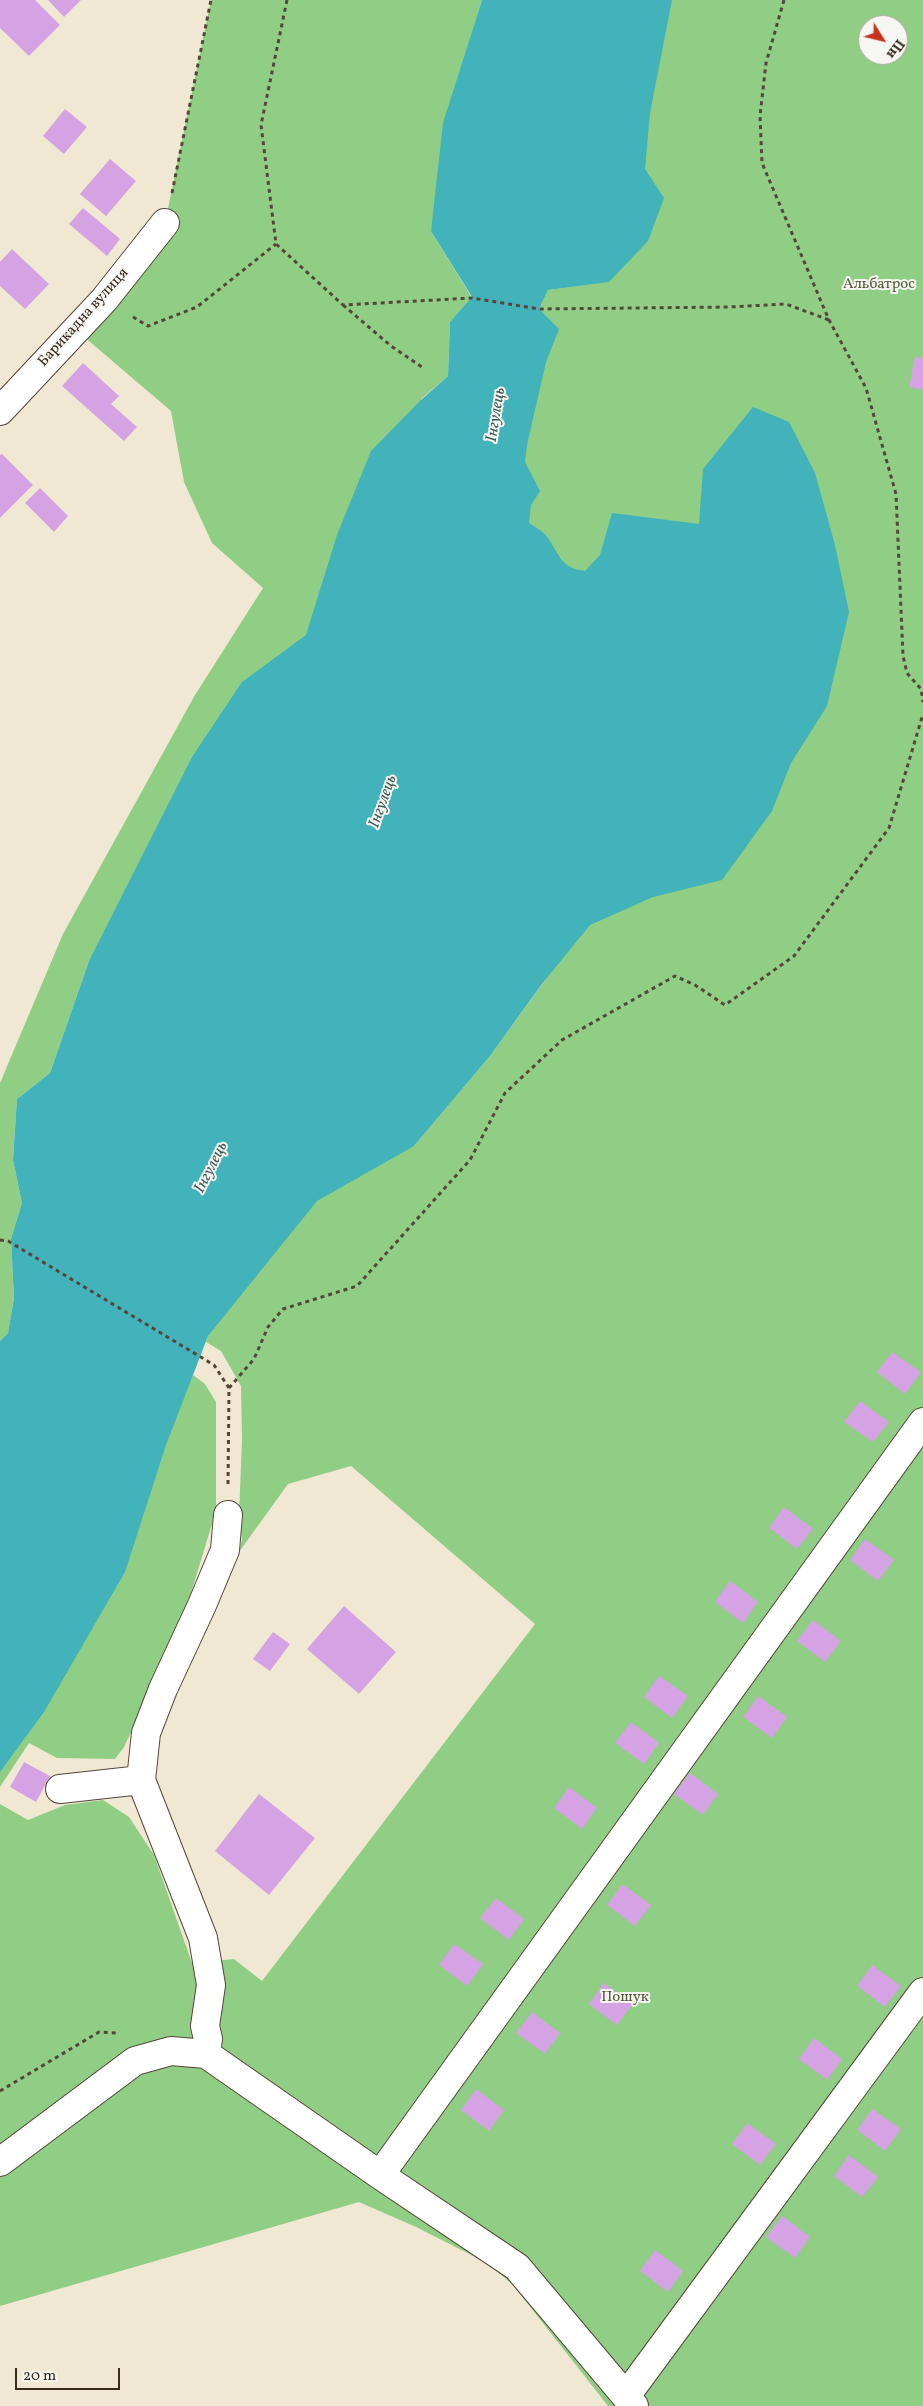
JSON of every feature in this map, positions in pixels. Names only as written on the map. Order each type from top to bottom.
[{"type":"street","name":"Барикадна вулиця","points":[[0,410],[104,300],[165,223]]},
{"type":"street","points":[[380,2175],[923,1422]]},
{"type":"street","points":[[206,2054],[208,2039],[205,2026],[211,1985],[202,1938],[142,1780],[146,1733],[162,1689],[202,1605],[225,1550],[228,1515]]},
{"type":"street","points":[[60,1789],[142,1780]]},
{"type":"street","points":[[0,2162],[135,2061],[171,2051],[206,2054],[380,2175],[517,2266],[630,2401],[923,1992]]},
{"type":"path","points":[[165,223],[211,0]]},
{"type":"path","points":[[287,0],[261,125],[276,244],[391,346],[422,367]]},
{"type":"path","points":[[784,0],[766,63],[760,116],[762,163],[829,320],[866,388],[896,494],[903,656],[907,672],[921,689],[923,702]]},
{"type":"path","points":[[104,300],[148,326],[197,307],[276,244]]},
{"type":"path","points":[[343,305],[472,298],[539,309],[786,304],[829,320]]},
{"type":"path","points":[[229,1388],[254,1358],[268,1327],[282,1309],[357,1286],[470,1160],[505,1093],[562,1040],[675,976],[695,985],[725,1005],[794,956],[889,828],[923,714]]},
{"type":"path","points":[[0,1240],[8,1241],[214,1365],[229,1388],[228,1515]]},
{"type":"path","points":[[0,2091],[99,2032],[126,2034]]},
{"type":"green space","points":[[211,0],[482,0],[464,58],[431,231],[472,298],[450,322],[448,376],[421,399],[447,430],[89,961],[50,1073],[17,1099],[13,1160],[22,1203],[11,1239],[14,1298],[8,1333],[0,1341],[0,1083],[63,934],[195,695],[263,588],[212,543],[184,482],[171,411],[76,330],[165,223]]},
{"type":"green space","name":"Пошук","points":[[644,0],[923,0],[923,2406],[608,2406],[513,2285],[487,2263],[416,2227],[359,2202],[0,2306],[0,1804],[28,1820],[65,1805],[103,1800],[129,1817],[154,1855],[192,1963],[234,1959],[262,1981],[535,1624],[351,1466],[288,1484],[239,1552],[242,1539],[239,1516],[242,1440],[241,1386],[221,1351],[206,1342],[208,1336],[314,1184],[414,1146],[490,1056],[546,979],[714,533],[608,585],[536,586],[516,429],[539,309],[548,290],[592,284]]},
{"type":"green space","points":[[193,1375],[205,1384],[216,1402],[216,1511],[191,1593],[154,1685],[124,1747],[115,1759],[57,1758],[29,1743],[0,1787],[0,1709]]},
{"type":"water","name":"Інгулець","points":[[482,0],[672,0],[650,113],[645,169],[664,198],[648,241],[609,282],[548,290],[539,309],[559,329],[546,362],[527,445],[525,462],[540,491],[531,505],[529,523],[546,536],[566,564],[585,571],[600,555],[612,513],[699,524],[703,469],[753,407],[789,422],[815,473],[835,545],[849,612],[827,706],[791,763],[772,811],[722,880],[653,897],[590,925],[542,984],[490,1056],[414,1146],[317,1201],[208,1336],[166,1445],[125,1572],[44,1712],[0,1772],[0,1341],[8,1333],[14,1298],[11,1239],[22,1203],[13,1160],[17,1099],[50,1073],[89,961],[192,757],[242,682],[306,635],[337,535],[371,451],[421,400],[448,376],[450,322],[472,297],[431,231],[443,123]]},
{"type":"building","points":[[0,0],[35,0],[60,25],[29,56],[0,28]]},
{"type":"building","points":[[48,0],[81,0],[64,17]]},
{"type":"building","points":[[65,109],[87,127],[64,154],[43,136]]},
{"type":"building","points":[[110,159],[136,181],[106,216],[80,194]]},
{"type":"building","points":[[83,208],[120,239],[107,256],[69,224]]},
{"type":"building","points":[[12,249],[49,284],[25,309],[0,286],[0,262]]},
{"type":"building","points":[[915,357],[923,358],[923,390],[909,387]]},
{"type":"building","points":[[83,363],[119,396],[111,404],[137,427],[124,441],[62,386]]},
{"type":"building","points":[[2,454],[33,485],[0,518],[0,455]]},
{"type":"building","points":[[40,488],[68,516],[54,532],[25,503]]},
{"type":"building","points":[[892,1352],[921,1372],[905,1394],[877,1372]]},
{"type":"building","points":[[860,1401],[889,1422],[873,1442],[844,1422]]},
{"type":"building","points":[[784,1507],[813,1529],[797,1549],[769,1528]]},
{"type":"building","points":[[865,1539],[894,1560],[878,1581],[850,1560]]},
{"type":"building","points":[[730,1581],[758,1602],[743,1623],[715,1602]]},
{"type":"building","points":[[344,1606],[396,1652],[359,1694],[307,1649]]},
{"type":"building","points":[[813,1620],[841,1641],[825,1662],[797,1641]]},
{"type":"building","points":[[273,1632],[290,1644],[270,1671],[253,1659]]},
{"type":"building","points":[[659,1676],[688,1696],[672,1718],[644,1697]]},
{"type":"building","points":[[758,1696],[787,1717],[772,1738],[743,1717]]},
{"type":"building","points":[[631,1722],[659,1743],[644,1764],[615,1743]]},
{"type":"building","points":[[24,1762],[50,1776],[36,1802],[10,1787]]},
{"type":"building","points":[[690,1773],[718,1794],[703,1815],[674,1794]]},
{"type":"building","points":[[569,1787],[597,1808],[582,1829],[554,1808]]},
{"type":"building","points":[[259,1794],[315,1838],[269,1895],[215,1851]]},
{"type":"building","points":[[622,1884],[651,1905],[635,1926],[607,1905]]},
{"type":"building","points":[[496,1898],[524,1919],[509,1940],[480,1918]]},
{"type":"building","points":[[454,1944],[483,1964],[467,1986],[439,1965]]},
{"type":"building","points":[[872,1965],[901,1986],[885,2007],[857,1986]]},
{"type":"building","points":[[604,1983],[633,2004],[617,2025],[589,2004]]},
{"type":"building","points":[[532,2012],[560,2033],[545,2054],[516,2033]]},
{"type":"building","points":[[814,2038],[842,2059],[827,2080],[799,2059]]},
{"type":"building","points":[[476,2089],[504,2110],[489,2131],[461,2110]]},
{"type":"building","points":[[872,2109],[901,2129],[885,2151],[857,2130]]},
{"type":"building","points":[[747,2123],[776,2144],[760,2165],[732,2144]]},
{"type":"building","points":[[849,2155],[878,2177],[862,2197],[834,2176]]},
{"type":"building","points":[[782,2216],[810,2237],[795,2258],[766,2237]]},
{"type":"building","points":[[655,2250],[683,2271],[668,2292],[640,2271]]},
{"type":"park label","name":"Альбатрос","points":[[879,285]]}]
